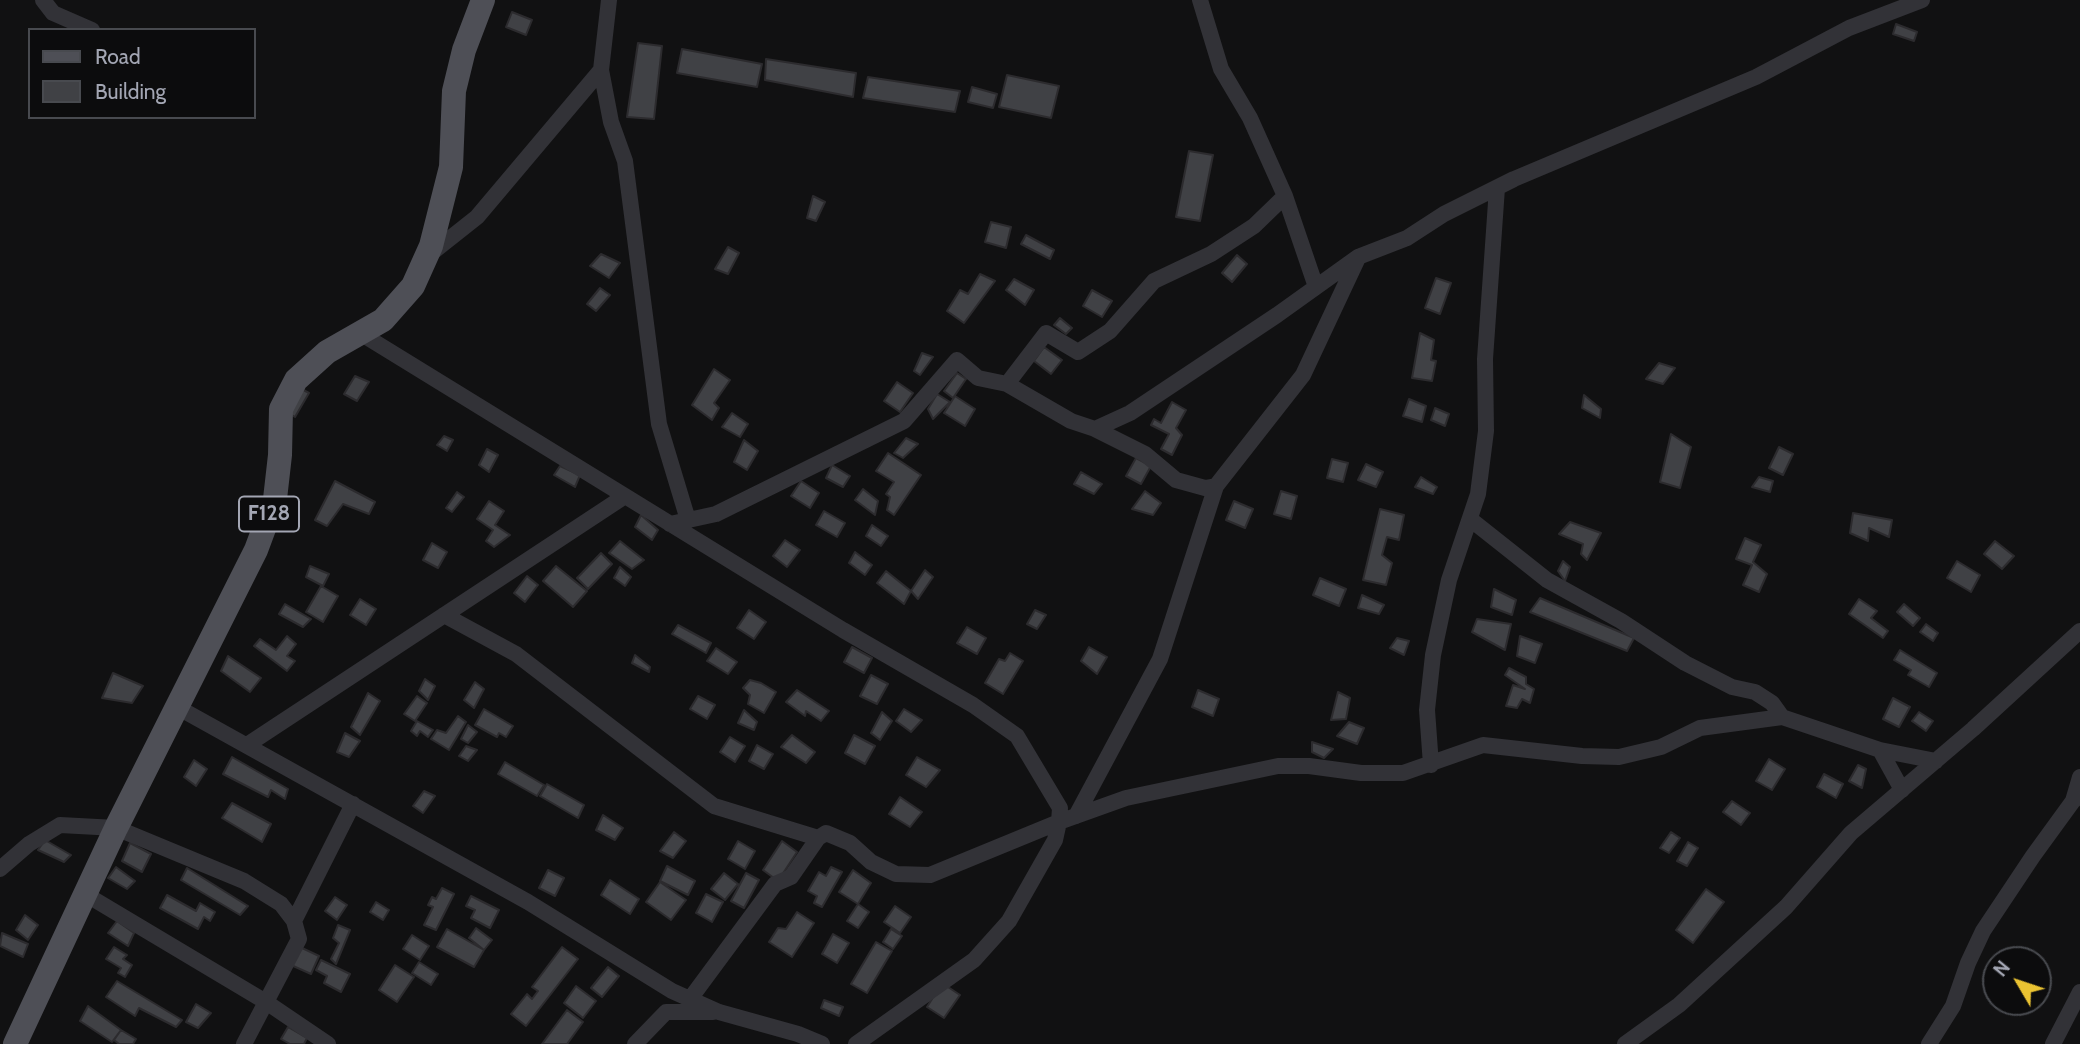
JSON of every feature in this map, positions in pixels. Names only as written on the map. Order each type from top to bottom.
[{"type":"main road","name":"F128","points":[[15,1044],[116,828],[256,551],[275,499],[281,409],[296,380],[327,352],[383,320],[413,286],[426,258],[451,167],[454,91],[464,50],[483,0]]},
{"type":"street","points":[[43,0],[53,13],[87,28]]},
{"type":"street","points":[[609,0],[601,71],[611,122],[625,161],[659,424],[688,520]]},
{"type":"street","points":[[1200,0],[1221,69],[1250,118],[1285,196],[1316,287]]},
{"type":"street","points":[[1095,429],[1130,413],[1358,257],[1407,238],[1444,214],[1497,188],[1756,77],[1849,28],[1922,0]]},
{"type":"street","points":[[426,258],[477,217],[601,71]]},
{"type":"street","points":[[1431,765],[1427,710],[1433,655],[1449,580],[1478,494],[1486,431],[1485,359],[1497,188]]},
{"type":"street","points":[[1007,384],[1046,333],[1078,352],[1110,331],[1154,281],[1211,254],[1254,226],[1285,196]]},
{"type":"street","points":[[1076,816],[1160,659],[1216,486],[1303,375],[1358,257]]},
{"type":"street","points":[[360,334],[843,630],[973,705],[1017,736],[1060,808],[1055,840],[1009,921],[974,960],[856,1044]]},
{"type":"street","points":[[670,524],[716,514],[904,421],[957,360],[978,378],[1007,384],[1071,421],[1095,429],[1145,454],[1176,480],[1205,488],[1216,486]]},
{"type":"street","points":[[247,745],[625,496]]},
{"type":"street","points":[[1470,519],[1547,580],[1621,621],[1685,663],[1732,687],[1755,692],[1772,703],[1782,718]]},
{"type":"street","points":[[444,615],[516,654],[714,806],[818,838]]},
{"type":"street","points":[[1625,1044],[1678,1005],[1747,943],[1786,907],[1851,833],[1936,761],[2080,631]]},
{"type":"street","points":[[177,707],[528,902],[672,992],[719,1012],[798,1034],[822,1044]]},
{"type":"street","points":[[690,999],[775,884],[791,877],[818,838],[826,832],[850,843],[871,862],[896,874],[930,875],[1059,822],[1126,798],[1278,766],[1403,774],[1483,745],[1619,757],[1661,747],[1700,728],[1782,718],[1880,750],[1936,761]]},
{"type":"street","points":[[1880,750],[1902,790]]},
{"type":"street","points":[[1929,1044],[1953,1006],[1983,931],[2033,856],[2077,798],[2080,777]]},
{"type":"street","points":[[294,920],[353,804]]},
{"type":"street","points":[[0,869],[29,844],[60,825],[116,828],[244,881],[281,904],[294,920],[299,939],[244,1044]]},
{"type":"street","points":[[85,894],[266,1002],[328,1044]]},
{"type":"street","points":[[2053,1044],[2080,992]]},
{"type":"street","points":[[635,1044],[666,1012],[719,1012]]},
{"type":"building","points":[[512,12],[532,20],[526,35],[506,27]]},
{"type":"building","points":[[1896,24],[1917,32],[1914,41],[1893,34]]},
{"type":"building","points":[[638,43],[662,46],[654,119],[627,117]]},
{"type":"building","points":[[682,49],[762,64],[757,87],[677,73]]},
{"type":"building","points":[[766,59],[856,73],[853,97],[765,80]]},
{"type":"building","points":[[1007,75],[1059,86],[1051,118],[999,107]]},
{"type":"building","points":[[868,77],[960,91],[955,112],[863,98]]},
{"type":"building","points":[[972,87],[997,94],[993,108],[968,102]]},
{"type":"building","points":[[1189,151],[1213,155],[1200,221],[1176,217]]},
{"type":"building","points":[[813,196],[825,202],[816,221],[807,218]]},
{"type":"building","points":[[991,222],[1011,227],[1006,248],[985,242]]},
{"type":"building","points":[[1026,235],[1054,250],[1050,259],[1021,244]]},
{"type":"building","points":[[728,247],[739,253],[728,274],[715,269]]},
{"type":"building","points":[[601,254],[620,263],[609,278],[590,266]]},
{"type":"building","points":[[1237,255],[1247,264],[1232,282],[1222,273]]},
{"type":"building","points":[[980,274],[995,281],[964,323],[947,311],[960,290],[968,294]]},
{"type":"building","points":[[1436,278],[1451,283],[1440,314],[1425,308]]},
{"type":"building","points":[[1014,279],[1034,290],[1025,305],[1006,290]]},
{"type":"building","points":[[600,288],[610,295],[596,311],[587,304]]},
{"type":"building","points":[[1092,290],[1112,301],[1102,317],[1083,306]]},
{"type":"building","points":[[1060,318],[1072,328],[1066,334],[1054,325]]},
{"type":"building","points":[[1420,333],[1434,340],[1431,360],[1436,361],[1432,381],[1412,378]]},
{"type":"building","points":[[1044,347],[1062,360],[1051,374],[1034,361]]},
{"type":"building","points":[[922,353],[933,357],[920,375],[914,371]]},
{"type":"building","points":[[1659,363],[1675,368],[1663,384],[1646,379]]},
{"type":"building","points":[[714,369],[730,380],[714,403],[719,408],[712,420],[692,405]]},
{"type":"building","points":[[957,373],[966,379],[953,398],[944,391]]},
{"type":"building","points":[[355,376],[369,382],[357,401],[344,394]]},
{"type":"building","points":[[897,382],[913,393],[900,412],[884,401]]},
{"type":"building","points":[[298,387],[309,393],[295,417],[285,411]]},
{"type":"building","points":[[937,394],[950,402],[933,419],[928,409]]},
{"type":"building","points":[[1584,395],[1601,409],[1600,418],[1582,408]]},
{"type":"building","points":[[955,396],[975,409],[965,426],[944,413]]},
{"type":"building","points":[[1409,399],[1426,406],[1422,422],[1403,416]]},
{"type":"building","points":[[1172,402],[1186,410],[1176,428],[1182,435],[1172,455],[1161,449],[1169,434],[1151,425],[1154,419],[1161,423]]},
{"type":"building","points":[[1435,408],[1449,414],[1445,426],[1431,420]]},
{"type":"building","points":[[732,413],[748,424],[740,437],[722,427]]},
{"type":"building","points":[[1671,434],[1691,447],[1680,488],[1660,482]]},
{"type":"building","points":[[444,436],[453,440],[447,451],[437,445]]},
{"type":"building","points":[[906,438],[918,444],[903,458],[894,453]]},
{"type":"building","points":[[744,440],[758,451],[747,470],[734,462]]},
{"type":"building","points":[[1779,447],[1793,454],[1783,475],[1769,468]]},
{"type":"building","points":[[487,449],[498,455],[489,472],[479,465]]},
{"type":"building","points":[[888,453],[921,475],[894,515],[887,510],[890,497],[886,494],[894,482],[876,471]]},
{"type":"building","points":[[1136,458],[1151,466],[1141,484],[1126,476]]},
{"type":"building","points":[[1332,459],[1348,463],[1343,482],[1327,478]]},
{"type":"building","points":[[1366,464],[1383,472],[1376,487],[1358,480]]},
{"type":"building","points":[[832,465],[850,476],[843,487],[826,478]]},
{"type":"building","points":[[560,466],[580,475],[575,487],[554,475]]},
{"type":"building","points":[[1081,472],[1102,484],[1094,494],[1074,484]]},
{"type":"building","points":[[1421,477],[1437,487],[1433,494],[1415,487]]},
{"type":"building","points":[[1759,477],[1773,481],[1770,492],[1752,487]]},
{"type":"building","points":[[335,481],[375,502],[369,514],[343,504],[327,526],[315,520]]},
{"type":"building","points":[[801,481],[819,493],[810,508],[791,496]]},
{"type":"building","points":[[863,489],[878,501],[875,515],[855,500]]},
{"type":"building","points":[[1145,491],[1161,503],[1153,515],[1132,509]]},
{"type":"building","points":[[1281,491],[1297,496],[1291,519],[1274,514]]},
{"type":"building","points":[[457,492],[464,497],[452,512],[446,508]]},
{"type":"building","points":[[489,501],[504,511],[495,525],[510,535],[494,547],[486,541],[493,530],[477,519]]},
{"type":"building","points":[[1234,501],[1253,509],[1245,528],[1226,520]]},
{"type":"building","points":[[1380,509],[1404,515],[1399,540],[1387,537],[1382,555],[1392,563],[1386,585],[1363,580]]},
{"type":"building","points":[[824,511],[845,523],[837,537],[816,525]]},
{"type":"building","points":[[1853,513],[1892,520],[1889,537],[1869,528],[1868,541],[1850,533]]},
{"type":"building","points":[[641,515],[658,530],[652,540],[635,527]]},
{"type":"building","points":[[1570,522],[1601,533],[1587,560],[1581,554],[1583,544],[1559,534]]},
{"type":"building","points":[[872,525],[888,536],[881,546],[866,536]]},
{"type":"building","points":[[1745,538],[1761,545],[1753,562],[1767,574],[1759,592],[1743,585],[1752,565],[1736,559]]},
{"type":"building","points":[[785,540],[800,550],[787,567],[773,556]]},
{"type":"building","points":[[620,541],[644,560],[632,569],[609,553]]},
{"type":"building","points":[[1995,541],[2014,556],[2002,569],[1984,554]]},
{"type":"building","points":[[432,543],[447,552],[438,568],[423,560]]},
{"type":"building","points":[[855,552],[872,565],[865,575],[849,563]]},
{"type":"building","points":[[601,553],[612,564],[588,589],[577,578]]},
{"type":"building","points":[[1563,561],[1570,567],[1565,581],[1558,571]]},
{"type":"building","points":[[1957,561],[1980,575],[1971,592],[1947,578]]},
{"type":"building","points":[[310,566],[329,574],[323,586],[306,577]]},
{"type":"building","points":[[556,566],[587,591],[573,607],[543,581]]},
{"type":"building","points":[[620,567],[631,577],[625,586],[614,578]]},
{"type":"building","points":[[925,570],[933,577],[918,599],[911,591]]},
{"type":"building","points":[[886,571],[911,591],[904,604],[877,583]]},
{"type":"building","points":[[527,576],[538,585],[525,602],[514,593]]},
{"type":"building","points":[[1320,578],[1346,589],[1339,606],[1313,595]]},
{"type":"building","points":[[321,586],[338,596],[323,622],[306,612]]},
{"type":"building","points":[[1494,589],[1516,600],[1512,615],[1491,607]]},
{"type":"building","points":[[1362,595],[1384,605],[1379,614],[1358,608]]},
{"type":"building","points":[[1540,598],[1634,638],[1627,651],[1530,612]]},
{"type":"building","points":[[360,599],[376,609],[366,625],[350,615]]},
{"type":"building","points":[[1859,599],[1877,611],[1871,618],[1888,631],[1883,638],[1849,614]]},
{"type":"building","points":[[285,604],[311,619],[303,627],[279,614]]},
{"type":"building","points":[[1904,604],[1920,618],[1913,626],[1897,612]]},
{"type":"building","points":[[749,610],[766,622],[754,639],[737,628]]},
{"type":"building","points":[[1035,610],[1046,615],[1037,629],[1027,624]]},
{"type":"building","points":[[1477,619],[1511,624],[1505,650],[1472,632]]},
{"type":"building","points":[[1926,624],[1938,633],[1933,641],[1920,632]]},
{"type":"building","points":[[678,625],[711,643],[706,653],[672,634]]},
{"type":"building","points":[[967,627],[986,638],[977,654],[957,643]]},
{"type":"building","points":[[287,636],[296,644],[287,656],[295,661],[287,671],[254,646],[260,639],[276,650]]},
{"type":"building","points":[[1520,636],[1542,644],[1535,663],[1517,656]]},
{"type":"building","points":[[1397,638],[1409,641],[1404,655],[1390,648]]},
{"type":"building","points":[[852,647],[872,658],[864,673],[844,662]]},
{"type":"building","points":[[1089,647],[1107,657],[1097,674],[1081,661]]},
{"type":"building","points":[[716,648],[737,662],[728,674],[707,661]]},
{"type":"building","points":[[1900,650],[1937,673],[1929,687],[1908,675],[1911,670],[1894,660]]},
{"type":"building","points":[[1010,653],[1023,661],[1003,694],[985,683],[999,659],[1005,661]]},
{"type":"building","points":[[635,655],[650,667],[649,672],[632,663]]},
{"type":"building","points":[[228,656],[261,678],[250,692],[221,671]]},
{"type":"building","points":[[1509,668],[1526,677],[1526,684],[1534,689],[1530,703],[1522,699],[1517,708],[1506,706],[1513,685],[1525,689],[1505,675]]},
{"type":"building","points":[[113,673],[143,686],[132,703],[102,698]]},
{"type":"building","points":[[871,675],[888,684],[877,704],[860,696]]},
{"type":"building","points":[[425,679],[435,686],[428,700],[419,691]]},
{"type":"building","points":[[750,680],[776,692],[764,713],[748,704],[750,695],[743,688]]},
{"type":"building","points":[[475,682],[484,689],[474,708],[464,700]]},
{"type":"building","points":[[797,690],[829,711],[821,721],[806,711],[805,716],[786,702]]},
{"type":"building","points":[[1198,690],[1219,699],[1213,716],[1192,707]]},
{"type":"building","points":[[1338,692],[1350,698],[1346,719],[1331,720]]},
{"type":"building","points":[[368,693],[380,701],[360,735],[351,727]]},
{"type":"building","points":[[417,696],[427,703],[415,721],[404,714]]},
{"type":"building","points":[[698,696],[715,705],[707,719],[690,709]]},
{"type":"building","points":[[1893,698],[1910,707],[1899,727],[1883,719]]},
{"type":"building","points":[[484,709],[513,726],[506,737],[499,733],[497,737],[475,725]]},
{"type":"building","points":[[904,709],[922,720],[911,732],[896,721]]},
{"type":"building","points":[[744,710],[757,722],[754,730],[738,723]]},
{"type":"building","points":[[882,712],[892,721],[880,740],[871,733]]},
{"type":"building","points":[[1919,712],[1933,721],[1926,731],[1912,721]]},
{"type":"building","points":[[458,716],[466,722],[449,750],[431,739],[437,730],[446,733]]},
{"type":"building","points":[[417,721],[433,730],[428,737],[420,731],[417,736],[411,731]]},
{"type":"building","points":[[1349,722],[1364,728],[1357,744],[1337,736]]},
{"type":"building","points":[[468,725],[477,732],[468,743],[461,739]]},
{"type":"building","points":[[345,733],[360,741],[349,757],[337,752]]},
{"type":"building","points":[[792,735],[815,752],[806,763],[781,747]]},
{"type":"building","points":[[854,735],[875,746],[865,764],[845,753]]},
{"type":"building","points":[[730,737],[745,746],[735,762],[720,752]]},
{"type":"building","points":[[1312,742],[1333,749],[1324,758],[1312,752]]},
{"type":"building","points":[[757,745],[773,754],[764,769],[749,761]]},
{"type":"building","points":[[466,746],[477,750],[468,761],[459,756]]},
{"type":"building","points":[[232,757],[288,789],[285,799],[271,790],[268,797],[223,774]]},
{"type":"building","points":[[917,757],[940,770],[926,787],[906,775]]},
{"type":"building","points":[[1769,759],[1785,769],[1772,790],[1756,781]]},
{"type":"building","points":[[194,760],[207,769],[196,786],[184,777]]},
{"type":"building","points":[[505,762],[544,785],[537,796],[498,774]]},
{"type":"building","points":[[1858,765],[1866,769],[1862,788],[1849,781]]},
{"type":"building","points":[[1824,774],[1843,784],[1836,798],[1817,787]]},
{"type":"building","points":[[547,784],[584,805],[578,818],[540,796]]},
{"type":"building","points":[[424,791],[435,796],[423,813],[413,806]]},
{"type":"building","points":[[900,797],[922,812],[910,827],[889,814]]},
{"type":"building","points":[[1732,801],[1750,813],[1741,825],[1723,812]]},
{"type":"building","points":[[232,803],[271,824],[262,842],[222,818]]},
{"type":"building","points":[[603,815],[623,828],[615,840],[596,830]]},
{"type":"building","points":[[674,832],[686,841],[673,858],[660,851]]},
{"type":"building","points":[[1671,832],[1680,838],[1669,853],[1660,848]]},
{"type":"building","points":[[45,840],[71,855],[64,862],[38,850]]},
{"type":"building","points":[[738,841],[755,851],[745,869],[728,859]]},
{"type":"building","points":[[782,841],[797,852],[778,881],[763,870]]},
{"type":"building","points":[[1688,842],[1698,848],[1687,866],[1677,861]]},
{"type":"building","points":[[130,843],[151,854],[142,872],[122,861]]},
{"type":"building","points":[[667,866],[695,881],[688,895],[660,881]]},
{"type":"building","points":[[116,867],[135,881],[127,889],[108,878]]},
{"type":"building","points":[[831,867],[842,872],[822,907],[814,903],[817,896],[808,891],[819,872],[826,876]]},
{"type":"building","points":[[187,868],[248,906],[240,915],[181,880]]},
{"type":"building","points":[[548,870],[564,878],[555,896],[539,888]]},
{"type":"building","points":[[853,870],[871,883],[858,904],[839,892]]},
{"type":"building","points":[[724,873],[738,884],[725,900],[711,889]]},
{"type":"building","points":[[746,873],[759,880],[744,908],[731,901]]},
{"type":"building","points":[[610,880],[639,899],[630,914],[601,895]]},
{"type":"building","points":[[660,882],[686,900],[671,920],[646,902]]},
{"type":"building","points":[[442,888],[454,894],[436,930],[424,925],[433,907],[428,905],[432,897],[436,899]]},
{"type":"building","points":[[1706,889],[1724,902],[1693,943],[1676,930]]},
{"type":"building","points":[[706,894],[723,902],[712,922],[696,913]]},
{"type":"building","points":[[167,895],[196,911],[200,903],[215,912],[210,921],[204,917],[198,929],[160,908]]},
{"type":"building","points":[[471,896],[499,910],[490,928],[471,918],[475,910],[466,906]]},
{"type":"building","points":[[335,897],[347,905],[337,920],[325,911]]},
{"type":"building","points":[[376,902],[389,910],[383,920],[370,912]]},
{"type":"building","points":[[858,904],[869,912],[858,928],[847,921]]},
{"type":"building","points":[[895,906],[911,917],[900,933],[884,922]]},
{"type":"building","points":[[797,912],[814,923],[792,957],[769,942],[778,928],[786,929]]},
{"type":"building","points":[[25,915],[38,925],[28,940],[16,930]]},
{"type":"building","points":[[117,921],[134,933],[128,946],[108,933]]},
{"type":"building","points":[[338,925],[350,930],[336,964],[331,959],[339,943],[333,938]]},
{"type":"building","points":[[476,928],[492,940],[484,950],[469,938]]},
{"type":"building","points":[[447,929],[484,950],[474,967],[437,947]]},
{"type":"building","points":[[891,929],[902,936],[893,949],[883,942]]},
{"type":"building","points":[[2,933],[28,944],[23,957],[0,946]]},
{"type":"building","points":[[833,934],[849,943],[837,963],[822,954]]},
{"type":"building","points":[[412,935],[429,946],[420,960],[403,949]]},
{"type":"building","points":[[876,942],[892,951],[867,993],[851,984]]},
{"type":"building","points":[[114,947],[127,955],[123,959],[132,965],[125,977],[118,973],[121,968],[106,959]]},
{"type":"building","points":[[300,947],[319,956],[311,974],[291,965]]},
{"type":"building","points":[[562,947],[578,959],[526,1026],[511,1014],[527,994],[532,999],[538,991],[532,987]]},
{"type":"building","points":[[321,960],[350,974],[341,992],[324,983],[327,976],[316,970]]},
{"type":"building","points":[[419,962],[438,974],[431,985],[412,973]]},
{"type":"building","points":[[395,965],[414,977],[397,1002],[379,990]]},
{"type":"building","points":[[608,967],[619,976],[602,997],[591,988]]},
{"type":"building","points":[[117,981],[182,1020],[176,1027],[139,1008],[135,1016],[106,997]]},
{"type":"building","points":[[942,983],[960,995],[944,1018],[927,1007]]},
{"type":"building","points":[[576,986],[596,1001],[583,1018],[564,1003]]},
{"type":"building","points":[[824,1000],[843,1007],[839,1016],[821,1008]]},
{"type":"building","points":[[196,1004],[211,1013],[198,1028],[186,1022]]},
{"type":"building","points":[[88,1006],[121,1030],[112,1042],[80,1021]]},
{"type":"building","points":[[567,1010],[583,1022],[567,1044],[542,1044]]},
{"type":"building","points":[[288,1027],[307,1038],[304,1044],[290,1044],[281,1039]]},
{"type":"building","points":[[121,1030],[136,1039],[133,1044],[119,1044],[114,1040]]}]
